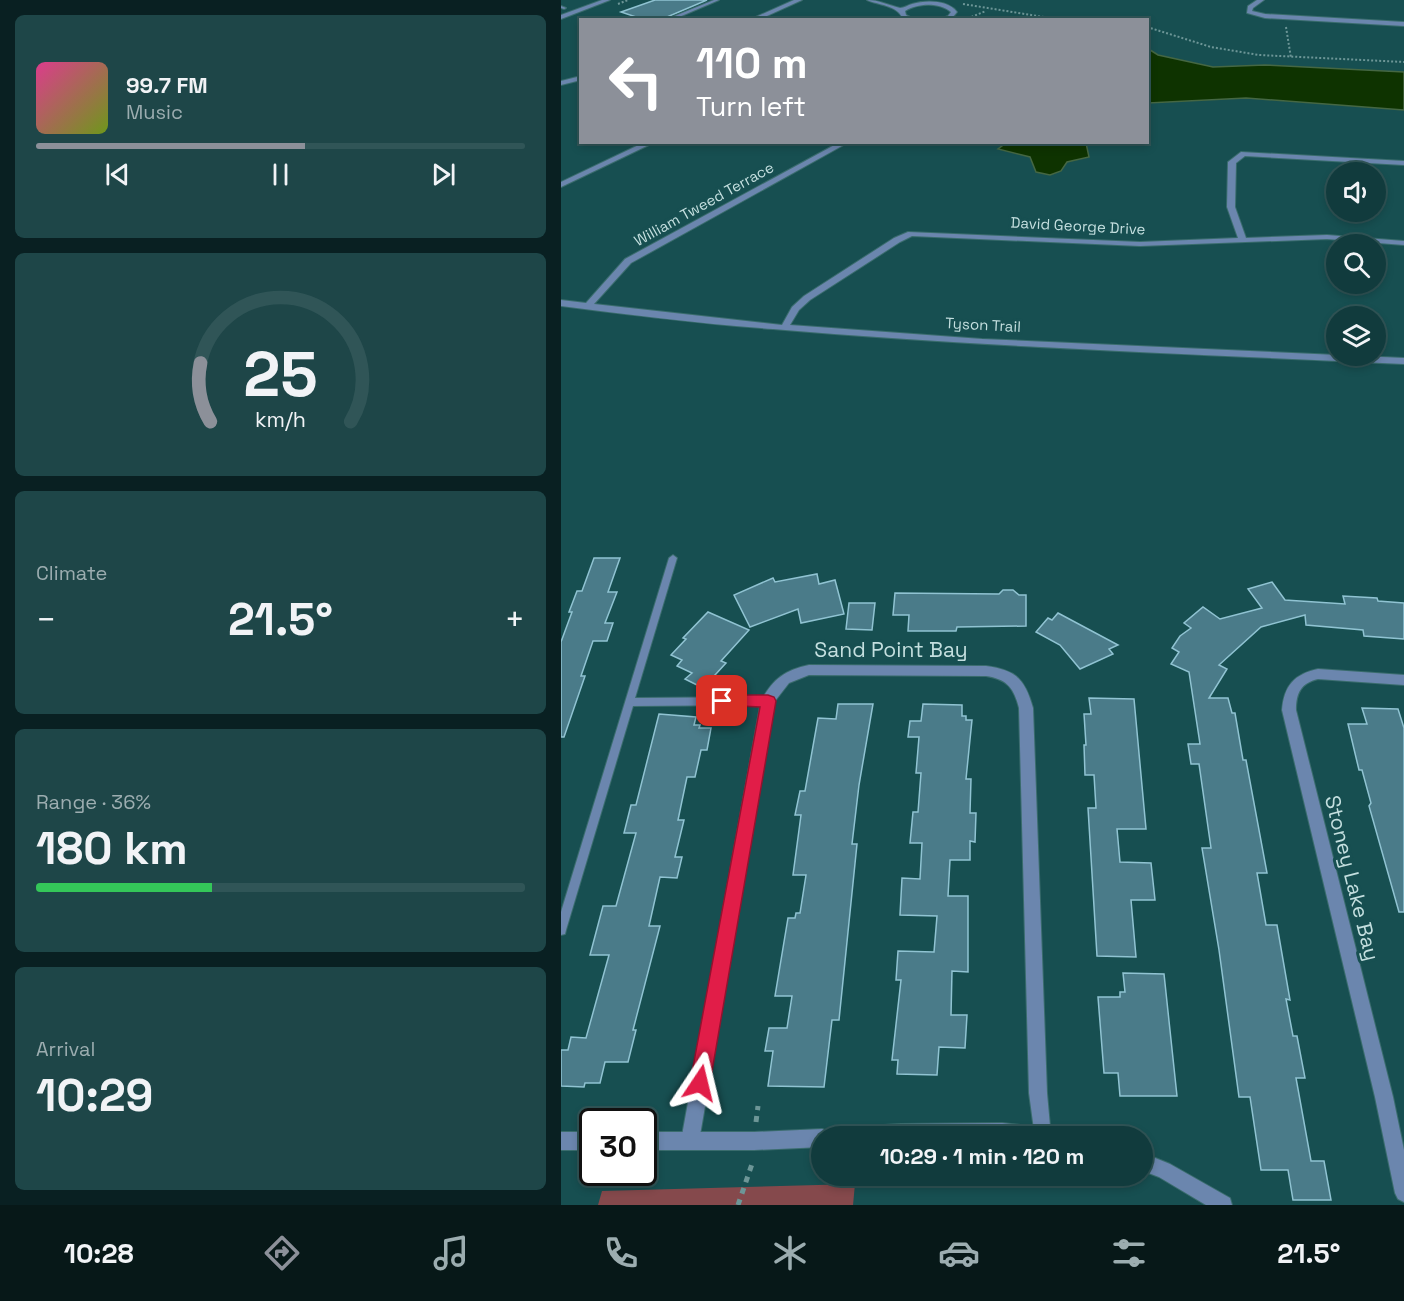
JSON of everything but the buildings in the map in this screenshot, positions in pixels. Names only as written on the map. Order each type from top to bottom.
[{"type":"street","points":[[562,8],[586,0]]},
{"type":"street","points":[[561,17],[607,0]]},
{"type":"street","points":[[757,18],[799,0]]},
{"type":"street","points":[[870,0],[892,6],[902,16],[907,7],[944,0]]},
{"type":"street","points":[[894,0],[918,4]]},
{"type":"street","points":[[1261,0],[1250,6],[1249,12],[1285,17],[1404,24]]},
{"type":"street","points":[[951,8],[957,2]]},
{"type":"street","points":[[930,3],[951,8]]},
{"type":"street","points":[[947,18],[954,12],[951,8]]},
{"type":"street","points":[[561,83],[579,78]]},
{"type":"street","points":[[561,185],[648,144]]},
{"type":"street","name":"William Tweed Terrace","points":[[588,306],[628,261],[842,144]]},
{"type":"street","points":[[1243,240],[1231,207],[1232,162],[1244,154],[1404,163]]},
{"type":"street","name":"David George Drive","points":[[785,327],[795,309],[807,298],[897,240],[911,234],[1140,244],[1327,237],[1403,245]]},
{"type":"street","name":"Tyson Trail","points":[[561,303],[785,327],[972,340],[1404,361]]},
{"type":"street","name":"Sand Point Bay","points":[[690,1141],[768,701],[774,688],[784,678],[809,670],[986,671],[1011,678],[1022,688],[1026,708],[1038,1093],[1044,1126]]},
{"type":"street","name":"Stoney Lake Bay","points":[[1404,680],[1306,675],[1299,680],[1289,697],[1289,710],[1385,1097],[1404,1193]]},
{"type":"street","points":[[657,1141],[811,1138]]},
{"type":"street","points":[[561,1141],[579,1141]]},
{"type":"street","points":[[1153,1166],[1223,1205]]},
{"type":"lane","points":[[672,18],[717,0]]},
{"type":"lane","points":[[561,930],[673,558]]},
{"type":"lane","points":[[631,702],[768,701]]},
{"type":"path","points":[[957,2],[990,11]]},
{"type":"path","points":[[967,18],[976,13],[990,11],[1025,12],[1053,18]]},
{"type":"path","points":[[1285,17],[1291,58]]},
{"type":"path","points":[[1149,28],[1211,47],[1291,58],[1404,62]]},
{"type":"path","points":[[756,1123],[758,1106]]},
{"type":"path","points":[[738,1205],[752,1164]]},
{"type":"shaded area","points":[[1149,49],[1158,55],[1213,67],[1265,65],[1404,72],[1404,110],[1246,98],[1149,103]]},
{"type":"shaded area","points":[[1005,144],[1086,144],[1089,157],[1067,162],[1061,171],[1050,175],[1036,172],[1030,157],[998,149]]},
{"type":"shaded area","points":[[855,1186],[853,1205],[598,1205],[602,1191]]},
{"type":"route","points":[[700,1083],[768,701],[722,701]]}]
